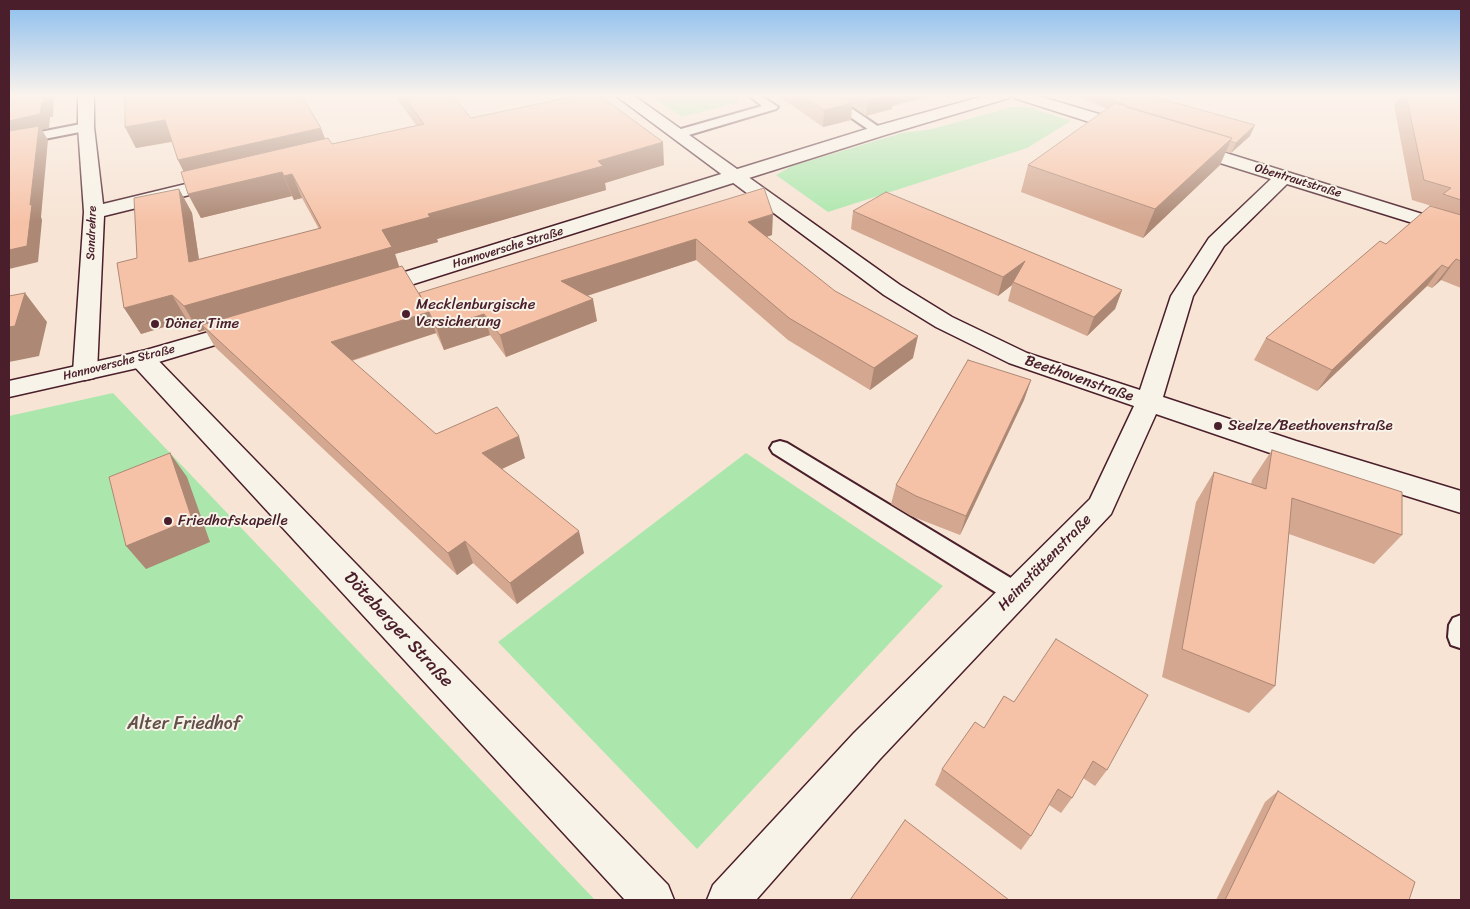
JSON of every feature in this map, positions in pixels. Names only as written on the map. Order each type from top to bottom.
[{"type":"street","name":"Sandrehre","points":[[85,372],[94,212],[87,137]]},
{"type":"street","name":"Beethovenstraße","points":[[683,137],[892,290],[944,322],[1018,358],[1148,403],[1461,502]]},
{"type":"street","name":"Hannoversche Straße","points":[[351,296],[859,137]]},
{"type":"street","name":"Obentrautstraße","points":[[1176,144],[1461,232]]},
{"type":"street","name":"Heimstättenstraße","points":[[728,900],[867,746],[1101,506],[1148,403],[1182,296],[1216,242],[1284,176]]},
{"type":"street","points":[[94,212],[238,178]]},
{"type":"street","name":"Hannoversche Straße","points":[[9,388],[142,359],[266,322]]},
{"type":"street","name":"Döteberger Straße","points":[[142,359],[653,900]]},
{"type":"lane","points":[[9,142],[33,137]]},
{"type":"lane","points":[[780,448],[1016,593]]},
{"type":"green space","points":[[887,137],[1044,137],[1027,148],[828,212],[776,175],[792,166]]},
{"type":"green space","name":"Alter Friedhof","points":[[113,393],[595,900],[9,900],[9,416]]},
{"type":"green space","points":[[746,453],[943,586],[697,849],[498,642]]},
{"type":"building","points":[[9,137],[38,137],[27,246],[9,250]]},
{"type":"building","points":[[171,137],[279,137],[178,160]]},
{"type":"building","points":[[362,137],[657,137],[663,142],[598,161],[603,166],[428,214],[430,217],[382,230],[392,247],[184,306],[172,295],[124,308],[117,263],[137,258],[134,198],[179,189],[189,262],[321,228],[292,174],[284,176],[282,172],[188,194],[181,172],[328,138],[332,144]]},
{"type":"building","points":[[1067,137],[1232,138],[1155,209],[1028,165]]},
{"type":"building","points":[[1230,137],[1242,137],[1236,143],[1230,141],[1232,138]]},
{"type":"building","points":[[1415,137],[1461,137],[1461,200],[1443,194],[1451,188],[1424,180]]},
{"type":"building","points":[[764,188],[773,214],[748,222],[835,291],[918,336],[874,368],[789,318],[696,239],[561,281],[593,299],[500,335],[484,314],[437,329],[429,312],[331,342],[436,434],[497,407],[519,436],[482,453],[579,531],[510,583],[465,541],[448,553],[202,325],[402,266],[422,299],[419,293]]},
{"type":"building","points":[[886,192],[1122,290],[1094,317],[1013,282],[1025,261],[1003,277],[853,211]]},
{"type":"building","points":[[1430,206],[1461,215],[1461,261],[1456,259],[1448,268],[1442,265],[1332,370],[1266,338],[1380,241],[1386,244]]},
{"type":"building","points":[[25,293],[15,326],[9,327],[9,296]]},
{"type":"building","points":[[968,360],[1031,380],[966,516],[916,496],[896,485]]},
{"type":"building","points":[[1272,450],[1402,492],[1402,535],[1292,498],[1275,686],[1182,649],[1214,472],[1266,489]]},
{"type":"building","points":[[170,453],[192,519],[126,546],[109,477]]},
{"type":"building","points":[[1056,639],[1148,695],[1107,770],[1093,761],[1072,798],[1058,789],[1031,836],[942,769],[975,722],[984,728],[1004,696],[1014,702]]},
{"type":"building","points":[[1278,791],[1415,882],[1409,900],[1225,900]]},
{"type":"building","points":[[905,820],[1009,900],[850,900]]},
{"type":"place","name":"Mecklenburgische Versicherung","points":[[406,314]]},
{"type":"place","name":"Döner Time","points":[[155,324]]},
{"type":"place","name":"Seelze/Beethovenstraße","points":[[1218,426]]},
{"type":"place","name":"Friedhofskapelle","points":[[168,521]]}]
